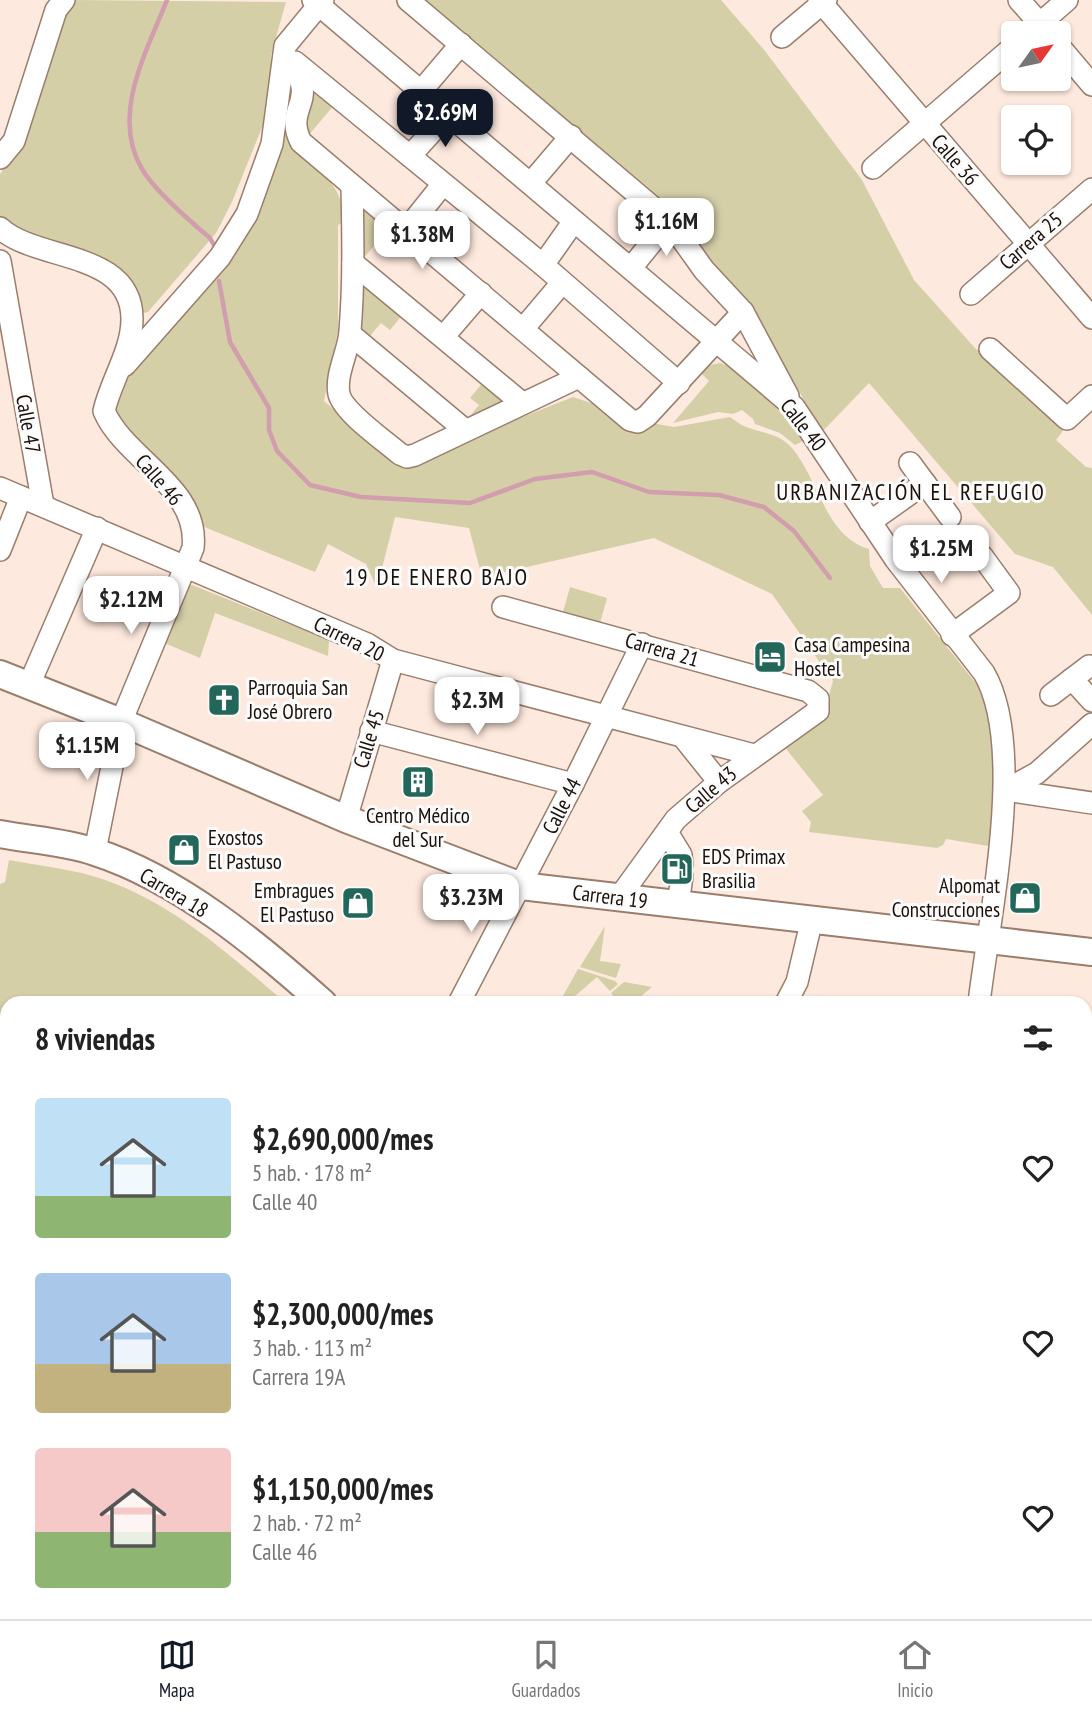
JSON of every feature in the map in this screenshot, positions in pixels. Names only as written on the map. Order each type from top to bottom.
[{"type":"main road","name":"Carrera 19","points":[[0,674],[121,722],[346,819],[521,886],[987,939],[1088,946]]},
{"type":"main road","name":"Carrera 18","points":[[0,834],[95,851],[156,878],[263,950],[315,996]]},
{"type":"street","points":[[0,158],[14,141],[56,10],[64,0]]},
{"type":"street","points":[[408,0],[669,221],[704,270],[743,312],[794,407]]},
{"type":"street","points":[[1019,0],[1033,21]]},
{"type":"street","points":[[1047,21],[1067,0]]},
{"type":"street","points":[[782,37],[823,1]]},
{"type":"street","name":"Calle 36","points":[[823,1],[925,125],[1092,318]]},
{"type":"street","points":[[115,376],[220,257],[247,214],[272,144],[285,46],[319,2]]},
{"type":"street","name":"Calle 40","points":[[319,2],[794,407],[870,522],[952,635],[984,673],[995,691],[1000,714],[1006,790],[980,996]]},
{"type":"street","points":[[422,90],[461,44]]},
{"type":"street","points":[[284,55],[301,65],[542,265],[679,383]]},
{"type":"street","points":[[284,55],[300,73],[303,82],[296,119],[296,133],[301,142],[630,420],[638,422],[679,383],[743,312]]},
{"type":"street","points":[[873,168],[1001,58]]},
{"type":"street","points":[[1071,60],[1092,85]]},
{"type":"street","points":[[410,156],[449,113]]},
{"type":"street","points":[[531,183],[571,136]]},
{"type":"street","points":[[407,229],[443,184]]},
{"type":"street","points":[[352,186],[354,263],[350,334],[339,396],[347,408],[400,454],[407,457],[415,454],[579,377]]},
{"type":"street","name":"Carrera 25","points":[[971,293],[1092,189]]},
{"type":"street","points":[[542,265],[575,221]]},
{"type":"street","points":[[631,268],[669,221]]},
{"type":"street","points":[[0,228],[23,243],[81,260],[114,277],[125,292],[132,320],[149,325],[163,324]]},
{"type":"street","name":"Calle 47","points":[[0,261],[4,306],[43,505]]},
{"type":"street","points":[[354,263],[522,403]]},
{"type":"street","points":[[523,329],[561,284]]},
{"type":"street","points":[[444,337],[481,293]]},
{"type":"street","name":"Calle 46","points":[[95,851],[121,722],[192,548],[194,534],[178,496],[111,426],[104,411],[128,344],[132,320]]},
{"type":"street","points":[[350,334],[465,430]]},
{"type":"street","points":[[990,349],[1067,419],[1092,396]]},
{"type":"street","points":[[910,463],[950,517]]},
{"type":"street","points":[[870,522],[925,483]]},
{"type":"street","name":"Carrera 20","points":[[0,488],[367,644],[393,660],[754,755]]},
{"type":"street","points":[[0,550],[21,497]]},
{"type":"street","points":[[29,685],[97,528]]},
{"type":"street","points":[[952,635],[1009,593],[982,556]]},
{"type":"street","name":"Carrera 21","points":[[503,607],[808,691],[818,699]]},
{"type":"street","name":"Calle 44","points":[[463,996],[642,644]]},
{"type":"street","name":"Calle 45","points":[[346,819],[393,660]]},
{"type":"street","points":[[1051,695],[1080,672],[1092,701]]},
{"type":"street","name":"Calle 43","points":[[618,899],[676,819],[754,755],[818,711],[818,699]]},
{"type":"street","points":[[1006,790],[1037,773],[1092,724]]},
{"type":"street","points":[[371,731],[573,784]]},
{"type":"street","points":[[683,737],[719,782]]},
{"type":"street","points":[[1006,790],[1092,803]]},
{"type":"street","points":[[667,832],[681,855],[678,905]]},
{"type":"street","points":[[790,996],[797,982],[812,919]]},
{"type":"shaded area","points":[[74,0],[286,2],[271,55],[271,105],[232,202],[216,233],[148,312],[143,313],[134,301],[26,237],[0,216],[0,174],[22,144],[64,18]]},
{"type":"shaded area","points":[[424,0],[721,0],[765,51],[862,180],[914,280],[975,348],[1065,428],[1056,440],[1086,467],[1092,468],[1092,615],[1053,567],[1015,554],[869,383],[822,432],[751,306],[713,264],[678,212]]},
{"type":"shaded area","points":[[313,86],[334,105],[308,136],[306,124]]},
{"type":"shaded area","points":[[285,115],[290,143],[337,191],[345,221],[338,225],[338,331],[324,401],[395,462],[469,438],[573,397],[652,423],[674,427],[730,417],[746,427],[782,439],[801,461],[832,520],[854,542],[869,549],[870,566],[883,588],[900,588],[986,696],[996,786],[988,846],[946,839],[943,845],[937,848],[809,832],[811,822],[802,811],[823,795],[783,745],[823,717],[833,681],[772,594],[654,538],[496,574],[483,581],[469,528],[395,517],[377,588],[366,564],[328,544],[315,572],[192,522],[116,424],[114,399],[160,330],[236,241]]},
{"type":"shaded area","points":[[363,206],[389,228],[363,259]]},
{"type":"shaded area","points":[[361,278],[403,314],[390,330],[381,323],[368,338],[360,328]]},
{"type":"shaded area","points":[[720,363],[745,376],[767,395],[803,441],[795,445],[780,433],[755,424],[742,410],[733,414],[718,412],[673,423],[709,381],[699,371],[706,366]]},
{"type":"shaded area","points":[[484,381],[509,400],[467,420],[479,405],[470,398]]},
{"type":"shaded area","points":[[185,585],[192,585],[329,640],[328,656],[215,613],[200,658],[162,642]]},
{"type":"shaded area","points":[[570,587],[607,598],[600,623],[563,612]]},
{"type":"shaded area","points":[[9,860],[59,868],[117,884],[144,897],[194,928],[278,996],[0,996],[0,884],[5,882]]},
{"type":"shaded area","points":[[605,926],[600,961],[621,964],[616,978],[580,967]]},
{"type":"shaded area","points":[[578,969],[618,984],[610,991],[597,977],[575,996],[563,996]]},
{"type":"shaded area","points":[[624,982],[652,987],[641,996],[613,996],[611,993]]},
{"type":"waterway","points":[[167,0],[135,83],[130,127],[133,148],[142,169],[155,186],[210,238],[216,249]]},
{"type":"waterway","points":[[219,281],[230,342],[269,408],[269,430],[277,451],[310,485],[361,497],[470,503],[535,479],[592,472],[649,492],[719,495],[764,507],[794,531],[830,578]]},
{"type":"place","name":"Casa Campesina Hostel","points":[[770,657]]},
{"type":"place","name":"Parroquia San José Obrero","points":[[224,700]]},
{"type":"place","name":"Centro Médico del Sur","points":[[418,782]]},
{"type":"place","name":"Exostos El Pastuso","points":[[184,850]]},
{"type":"place","name":"EDS Primax Brasilia","points":[[677,869]]},
{"type":"place","name":"Alpomat Construcciones","points":[[1025,898]]},
{"type":"place","name":"Embragues El Pastuso","points":[[358,903]]},
{"type":"district","name":"URBANIZACIÓN EL REFUGIO","points":[[911,492]]},
{"type":"district","name":"19 DE ENERO BAJO","points":[[437,577]]}]
